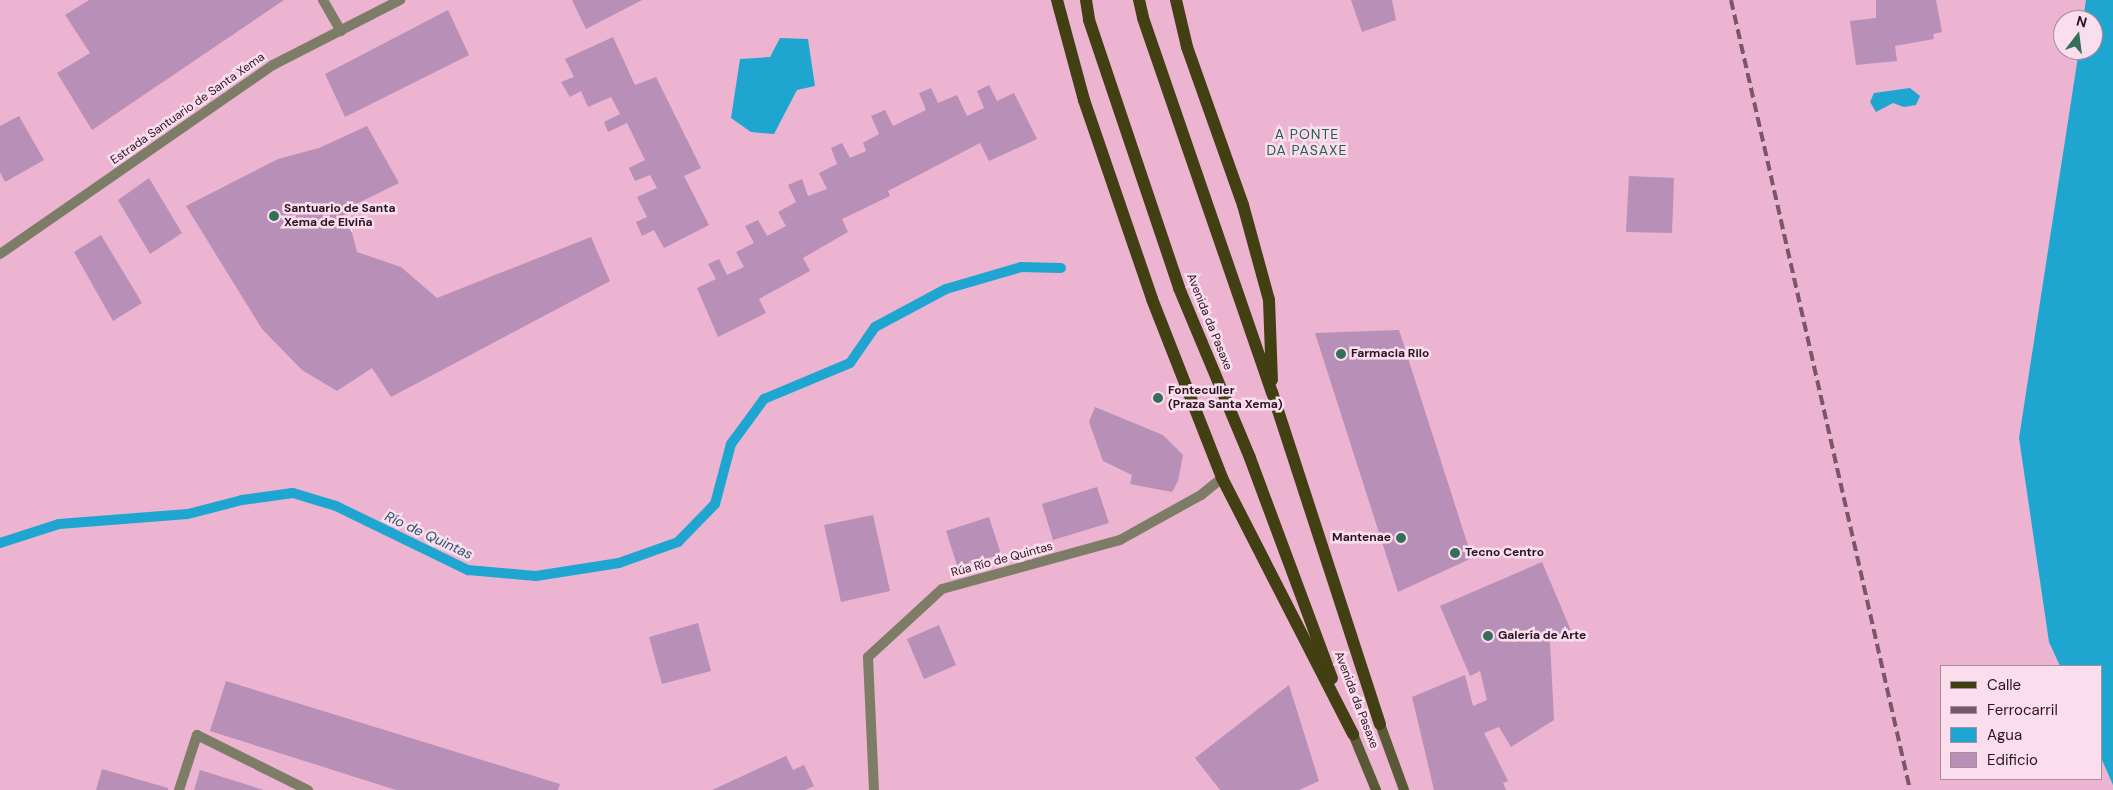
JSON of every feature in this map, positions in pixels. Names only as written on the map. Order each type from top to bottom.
[{"type":"main road","points":[[1057,0],[1084,100],[1152,299],[1222,478],[1353,734]]},
{"type":"main road","name":"Avenida da Pasaxe","points":[[1086,0],[1089,20],[1179,288],[1250,458],[1353,734],[1376,790]]},
{"type":"main road","name":"Avenida da Pasaxe","points":[[1140,0],[1143,18],[1272,392],[1380,724],[1404,790]]},
{"type":"main road","points":[[1176,0],[1187,47],[1243,205],[1269,300],[1272,392]]},
{"type":"street","points":[[323,0],[341,31]]},
{"type":"street","name":"Estrada Santuario de Santa Xema","points":[[0,254],[273,65],[400,0]]},
{"type":"street","name":"Rúa Río de Quintas","points":[[874,790],[868,657],[942,589],[1120,540],[1201,495],[1222,478]]},
{"type":"street","points":[[179,790],[197,735],[308,790]]},
{"type":"water","points":[[2086,0],[2113,0],[2113,785],[2103,762],[2103,665],[2060,665],[2049,642],[2019,438],[2077,60],[2103,60],[2103,10],[2084,10]]},
{"type":"water","points":[[780,38],[808,39],[815,86],[797,90],[774,134],[751,132],[731,118],[740,59],[770,57]]},
{"type":"water","points":[[1910,88],[1920,96],[1916,105],[1904,107],[1893,103],[1876,112],[1870,102],[1874,93]]},
{"type":"building","points":[[89,0],[284,0],[92,130],[57,73],[90,53],[65,15]]},
{"type":"building","points":[[572,0],[642,0],[586,29]]},
{"type":"building","points":[[1351,0],[1392,0],[1396,20],[1362,32]]},
{"type":"building","points":[[1876,0],[1936,0],[1942,32],[1933,34],[1934,39],[1895,46],[1897,61],[1856,65],[1850,21],[1876,18]]},
{"type":"building","points":[[448,10],[469,55],[345,117],[325,74]]},
{"type":"building","points":[[613,37],[635,85],[656,77],[701,168],[684,176],[709,225],[664,248],[654,230],[642,236],[636,222],[647,217],[637,197],[657,188],[650,175],[635,181],[629,168],[645,160],[627,123],[608,132],[604,122],[620,114],[611,97],[588,107],[581,91],[570,97],[561,82],[574,77],[565,59]]},
{"type":"building","points":[[989,85],[997,101],[1014,93],[1037,139],[989,161],[980,143],[888,191],[890,196],[842,219],[848,232],[803,258],[810,271],[759,299],[766,313],[718,337],[697,288],[716,279],[708,264],[719,259],[727,275],[744,267],[736,252],[754,243],[745,226],[758,220],[767,236],[786,226],[778,212],[796,202],[788,185],[802,179],[808,196],[827,189],[819,173],[837,164],[831,148],[842,143],[850,158],[866,151],[863,143],[879,134],[871,116],[885,110],[893,126],[926,110],[919,93],[931,88],[938,103],[957,95],[967,116],[984,108],[977,91]]},
{"type":"building","points":[[19,116],[44,160],[5,182],[0,172],[0,126]]},
{"type":"building","points":[[367,126],[399,183],[346,209],[357,252],[401,267],[437,298],[591,237],[610,281],[391,397],[372,368],[337,391],[302,370],[262,329],[186,206],[278,159],[319,148]]},
{"type":"building","points":[[1629,176],[1674,178],[1672,233],[1626,232]]},
{"type":"building","points":[[149,178],[182,233],[150,254],[118,200]]},
{"type":"building","points":[[101,235],[142,303],[113,321],[74,252]]},
{"type":"building","points":[[1399,330],[1472,558],[1398,592],[1315,333]]},
{"type":"building","points":[[1095,407],[1163,435],[1183,455],[1178,481],[1172,492],[1130,484],[1132,475],[1103,461],[1089,422]]},
{"type":"building","points":[[1097,487],[1109,523],[1053,540],[1042,504]]},
{"type":"building","points":[[873,515],[890,591],[841,602],[824,525]]},
{"type":"building","points":[[989,517],[1001,554],[958,568],[946,531]]},
{"type":"building","points":[[1542,562],[1572,633],[1550,642],[1554,720],[1511,747],[1499,727],[1484,733],[1508,781],[1503,783],[1506,790],[1434,790],[1412,697],[1465,675],[1473,706],[1487,700],[1480,671],[1470,676],[1440,606]]},
{"type":"building","points":[[698,623],[711,671],[662,684],[649,637]]},
{"type":"building","points":[[939,625],[956,665],[924,679],[907,639]]},
{"type":"building","points":[[226,681],[560,784],[558,790],[396,790],[210,731]]},
{"type":"building","points":[[1289,685],[1319,781],[1299,790],[1220,790],[1195,758]]},
{"type":"building","points":[[786,756],[793,770],[804,765],[814,786],[805,790],[712,790]]},
{"type":"building","points":[[102,769],[168,788],[168,790],[96,790]]},
{"type":"building","points":[[200,770],[264,790],[194,790]]},
{"type":"waterway","name":"Río de Quintas","points":[[0,543],[59,524],[188,514],[242,500],[293,493],[336,506],[468,570],[536,576],[619,563],[678,542],[715,504],[731,444],[764,399],[850,363],[875,327],[946,289],[1021,267],[1061,268]]},
{"type":"railway","points":[[1731,0],[1910,790]]},
{"type":"place","name":"Santuario de Santa Xema de Elviña","points":[[274,216]]},
{"type":"place","name":"Farmacia Rilo","points":[[1341,354]]},
{"type":"place","name":"Fonteculler (Praza Santa Xema)","points":[[1158,398]]},
{"type":"place","name":"Mantenae","points":[[1401,538]]},
{"type":"place","name":"Tecno Centro","points":[[1455,553]]},
{"type":"place","name":"Galería de Arte","points":[[1488,636]]},
{"type":"district","name":"A PONTE DA PASAXE","points":[[1307,142]]}]
